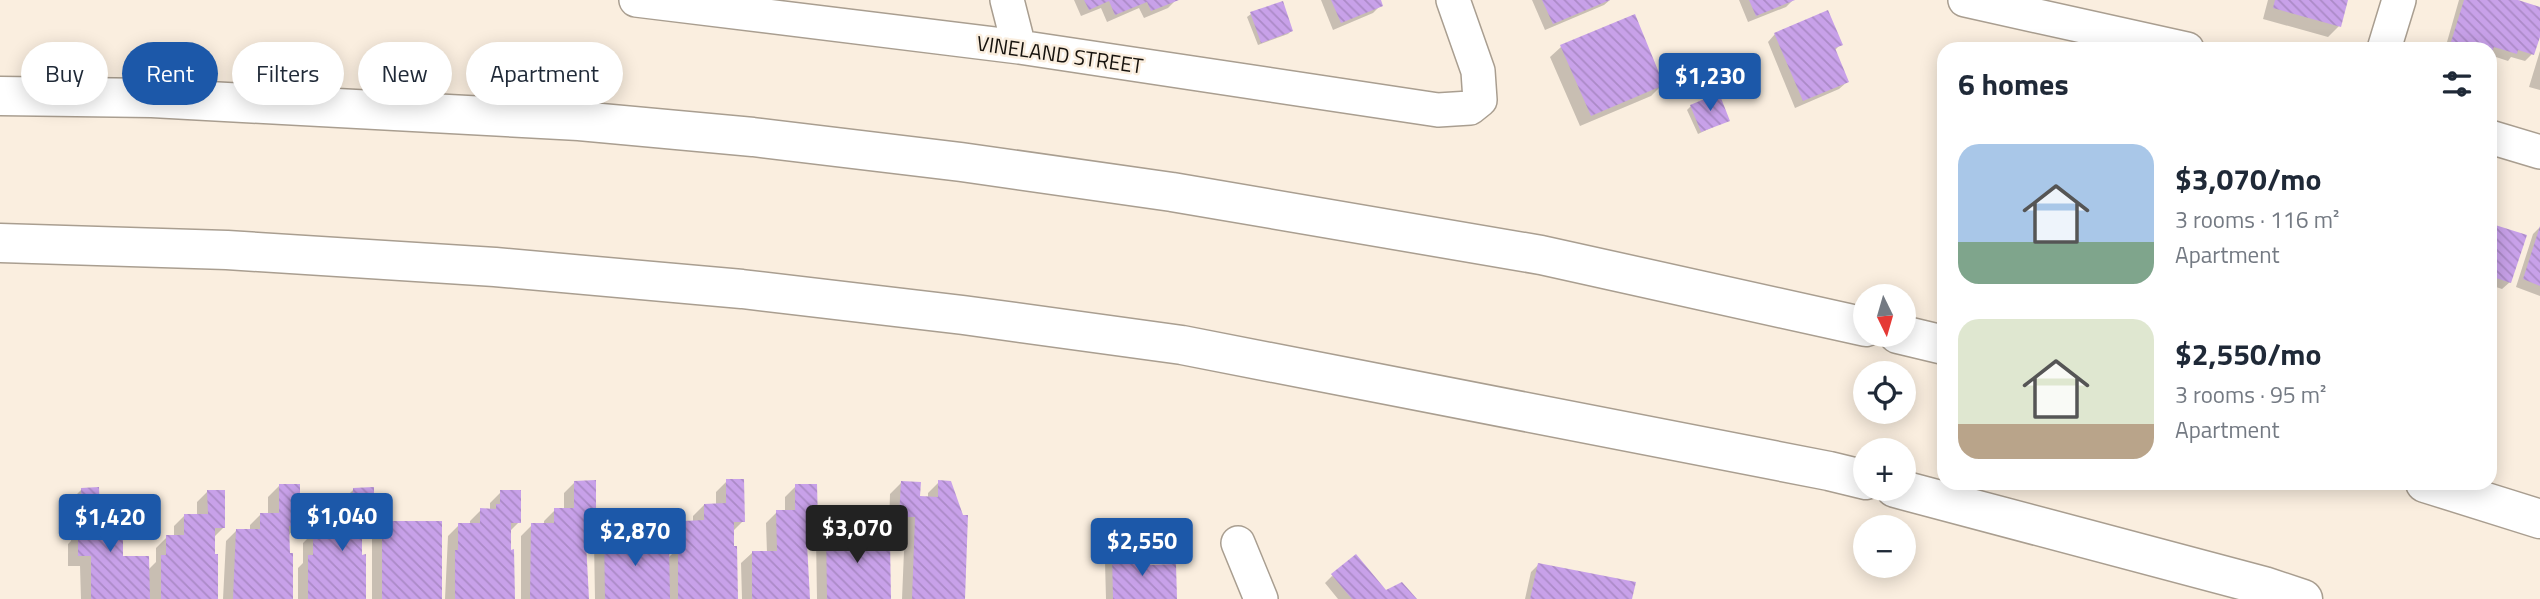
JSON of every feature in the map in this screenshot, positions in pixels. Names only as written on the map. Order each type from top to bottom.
[{"type":"highway","points":[[0,96],[166,99],[579,121],[753,137],[961,162],[1171,192],[1541,255],[1853,324]]},
{"type":"highway","points":[[0,243],[227,250],[495,267],[743,289],[963,314],[1182,345],[1853,477]]},
{"type":"highway","points":[[1916,338],[1937,343]]},
{"type":"highway","points":[[2447,490],[2540,519]]},
{"type":"highway","points":[[1916,494],[2264,586],[2303,599]]},
{"type":"street","name":"VINELAND STREET","points":[[636,0],[1019,47],[1438,110],[1470,108],[1480,100],[1478,71],[1453,0]]},
{"type":"street","points":[[1007,0],[1019,47]]},
{"type":"street","points":[[1965,0],[2155,42]]},
{"type":"street","points":[[2386,42],[2399,0]]},
{"type":"street","points":[[2497,139],[2540,152]]},
{"type":"street","points":[[1238,543],[1261,599]]},
{"type":"building","points":[[1084,0],[1179,0],[1151,11],[1147,2],[1115,15],[1109,1],[1089,10]]},
{"type":"building","points":[[1331,0],[1381,0],[1383,6],[1341,23]]},
{"type":"building","points":[[1542,0],[1610,0],[1553,24]]},
{"type":"building","points":[[1749,0],[1795,0],[1756,16]]},
{"type":"building","points":[[2275,0],[2348,0],[2341,27],[2273,8]]},
{"type":"building","points":[[2464,0],[2518,0],[2540,7],[2540,37],[2534,55],[2518,50],[2517,54],[2497,48],[2497,42],[2451,42]]},
{"type":"building","points":[[1283,1],[1293,31],[1261,43],[1250,12]]},
{"type":"building","points":[[1828,10],[1843,45],[1835,48],[1849,82],[1803,101],[1774,33]]},
{"type":"building","points":[[1635,14],[1664,85],[1591,116],[1560,45]]},
{"type":"building","points":[[1719,93],[1730,121],[1701,132],[1690,105]]},
{"type":"building","points":[[2497,226],[2527,235],[2511,283],[2497,278]]},
{"type":"building","points":[[2540,226],[2540,286],[2523,279]]},
{"type":"building","points":[[726,479],[744,479],[745,522],[734,522],[738,599],[678,599],[678,546],[683,546],[683,521],[704,520],[704,504],[726,503]]},
{"type":"building","points":[[596,480],[596,522],[585,523],[589,599],[530,599],[531,523],[554,523],[554,508],[574,508],[574,481]]},
{"type":"building","points":[[938,480],[951,481],[963,515],[968,515],[965,599],[912,599],[915,517],[899,517],[901,481],[921,482],[920,496],[938,497]]},
{"type":"building","points":[[279,484],[300,484],[300,526],[289,526],[290,553],[293,553],[293,599],[233,599],[236,529],[260,529],[260,513],[279,513]]},
{"type":"building","points":[[795,484],[817,484],[818,524],[806,525],[810,599],[752,599],[752,551],[777,551],[776,510],[795,510]]},
{"type":"building","points":[[99,487],[100,515],[123,514],[123,556],[149,556],[150,599],[91,599],[91,556],[78,556],[78,532],[82,528],[81,488]]},
{"type":"building","points":[[374,487],[374,530],[362,530],[362,555],[366,554],[366,599],[308,599],[308,555],[313,555],[313,531],[332,531],[332,515],[353,515],[353,488]]},
{"type":"building","points":[[207,490],[225,490],[225,528],[215,528],[218,599],[161,599],[161,555],[166,555],[166,535],[184,535],[184,514],[208,514]]},
{"type":"building","points":[[500,490],[521,490],[521,523],[511,523],[515,599],[455,599],[458,523],[480,523],[480,508],[496,509],[496,504],[500,504]]},
{"type":"building","points":[[382,521],[442,521],[442,599],[382,599]]},
{"type":"building","points":[[826,524],[856,524],[856,540],[890,540],[891,599],[827,599]]},
{"type":"building","points":[[631,528],[632,543],[669,543],[670,599],[605,599],[604,529]]},
{"type":"building","points":[[1145,552],[1146,565],[1176,564],[1177,599],[1113,599],[1112,553]]},
{"type":"building","points":[[1356,554],[1386,590],[1402,582],[1417,599],[1352,599],[1331,574]]},
{"type":"building","points":[[1538,563],[1636,582],[1632,599],[1530,599]]}]
